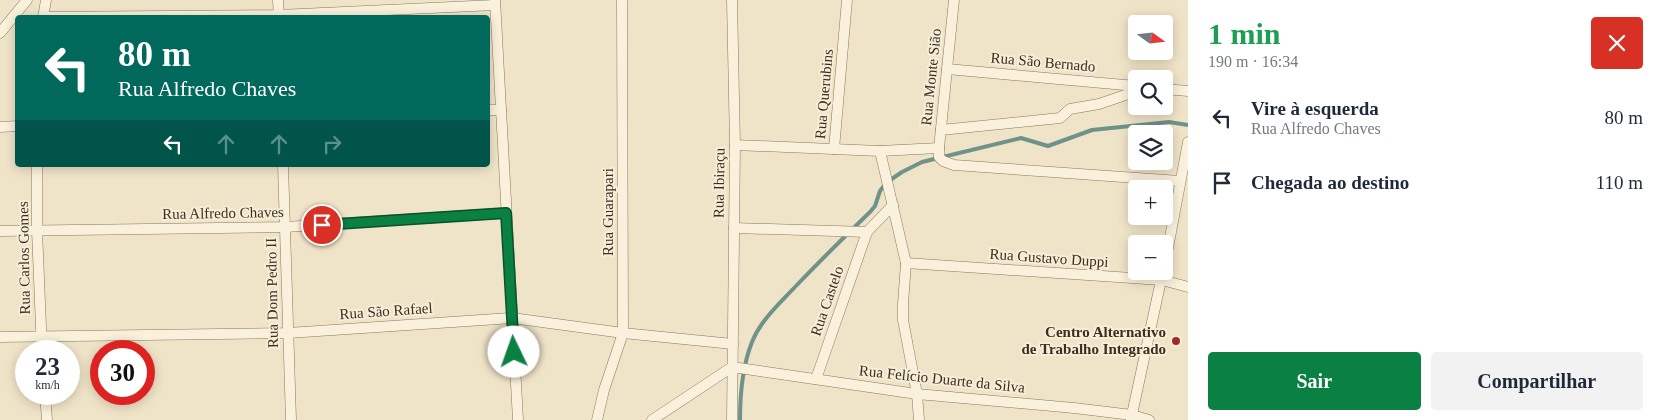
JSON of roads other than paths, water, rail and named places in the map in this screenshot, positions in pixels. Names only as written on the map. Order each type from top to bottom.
[{"type":"street","points":[[0,33],[27,0]]},
{"type":"street","points":[[43,15],[46,0]]},
{"type":"street","points":[[278,0],[279,15]]},
{"type":"street","name":"Rua Guarapari","points":[[598,420],[604,390],[623,333],[622,0]]},
{"type":"street","name":"Rua Ibiraçu","points":[[732,0],[735,146],[732,420]]},
{"type":"street","name":"Rua Querubins","points":[[847,0],[834,149],[939,152]]},
{"type":"street","name":"Rua Monte Sião","points":[[939,152],[954,0]]},
{"type":"street","points":[[294,15],[495,2],[518,420]]},
{"type":"street","name":"Rua São Bernado","points":[[947,69],[1128,85]]},
{"type":"street","points":[[1173,90],[1188,91]]},
{"type":"street","points":[[941,130],[1060,118],[1070,109],[1099,104],[1128,94]]},
{"type":"street","points":[[490,110],[501,110]]},
{"type":"street","points":[[0,127],[15,126]]},
{"type":"street","points":[[1170,235],[1188,142]]},
{"type":"street","points":[[735,146],[834,149]]},
{"type":"street","points":[[880,151],[906,263],[903,320],[917,394],[919,420]]},
{"type":"street","points":[[939,152],[943,161],[954,165],[1180,181]]},
{"type":"street","name":"Rua Carlos Gomes","points":[[37,167],[41,340]]},
{"type":"street","name":"Rua Dom Pedro II","points":[[283,167],[291,420]]},
{"type":"street","points":[[734,228],[867,232],[893,205]]},
{"type":"street","name":"Rua Alfredo Chaves","points":[[0,232],[285,227],[506,213]]},
{"type":"street","name":"Rua Castelo","points":[[816,379],[867,232]]},
{"type":"street","name":"Rua Gustavo Duppi","points":[[906,263],[1128,273]]},
{"type":"street","name":"Rua Gustavo Duppi","points":[[1173,279],[1188,287]]},
{"type":"street","points":[[1132,417],[1162,280]]},
{"type":"street","name":"Rua São Rafael","points":[[0,337],[288,333],[512,318],[623,333],[733,344]]},
{"type":"street","points":[[652,420],[732,367]]},
{"type":"street","name":"Rua Felício Duarte da Silva","points":[[732,367],[917,394],[1074,408],[1148,420]]},
{"type":"street","points":[[46,405],[47,420]]},
{"type":"waterway","points":[[740,420],[744,371],[752,342],[760,327],[782,300],[870,212],[886,183],[902,172],[922,162],[1021,138],[1048,146],[1092,130],[1169,122],[1188,125]]},
{"type":"place","name":"Centro Alternativo de Trabalho Integrado","points":[[1176,341]]}]
